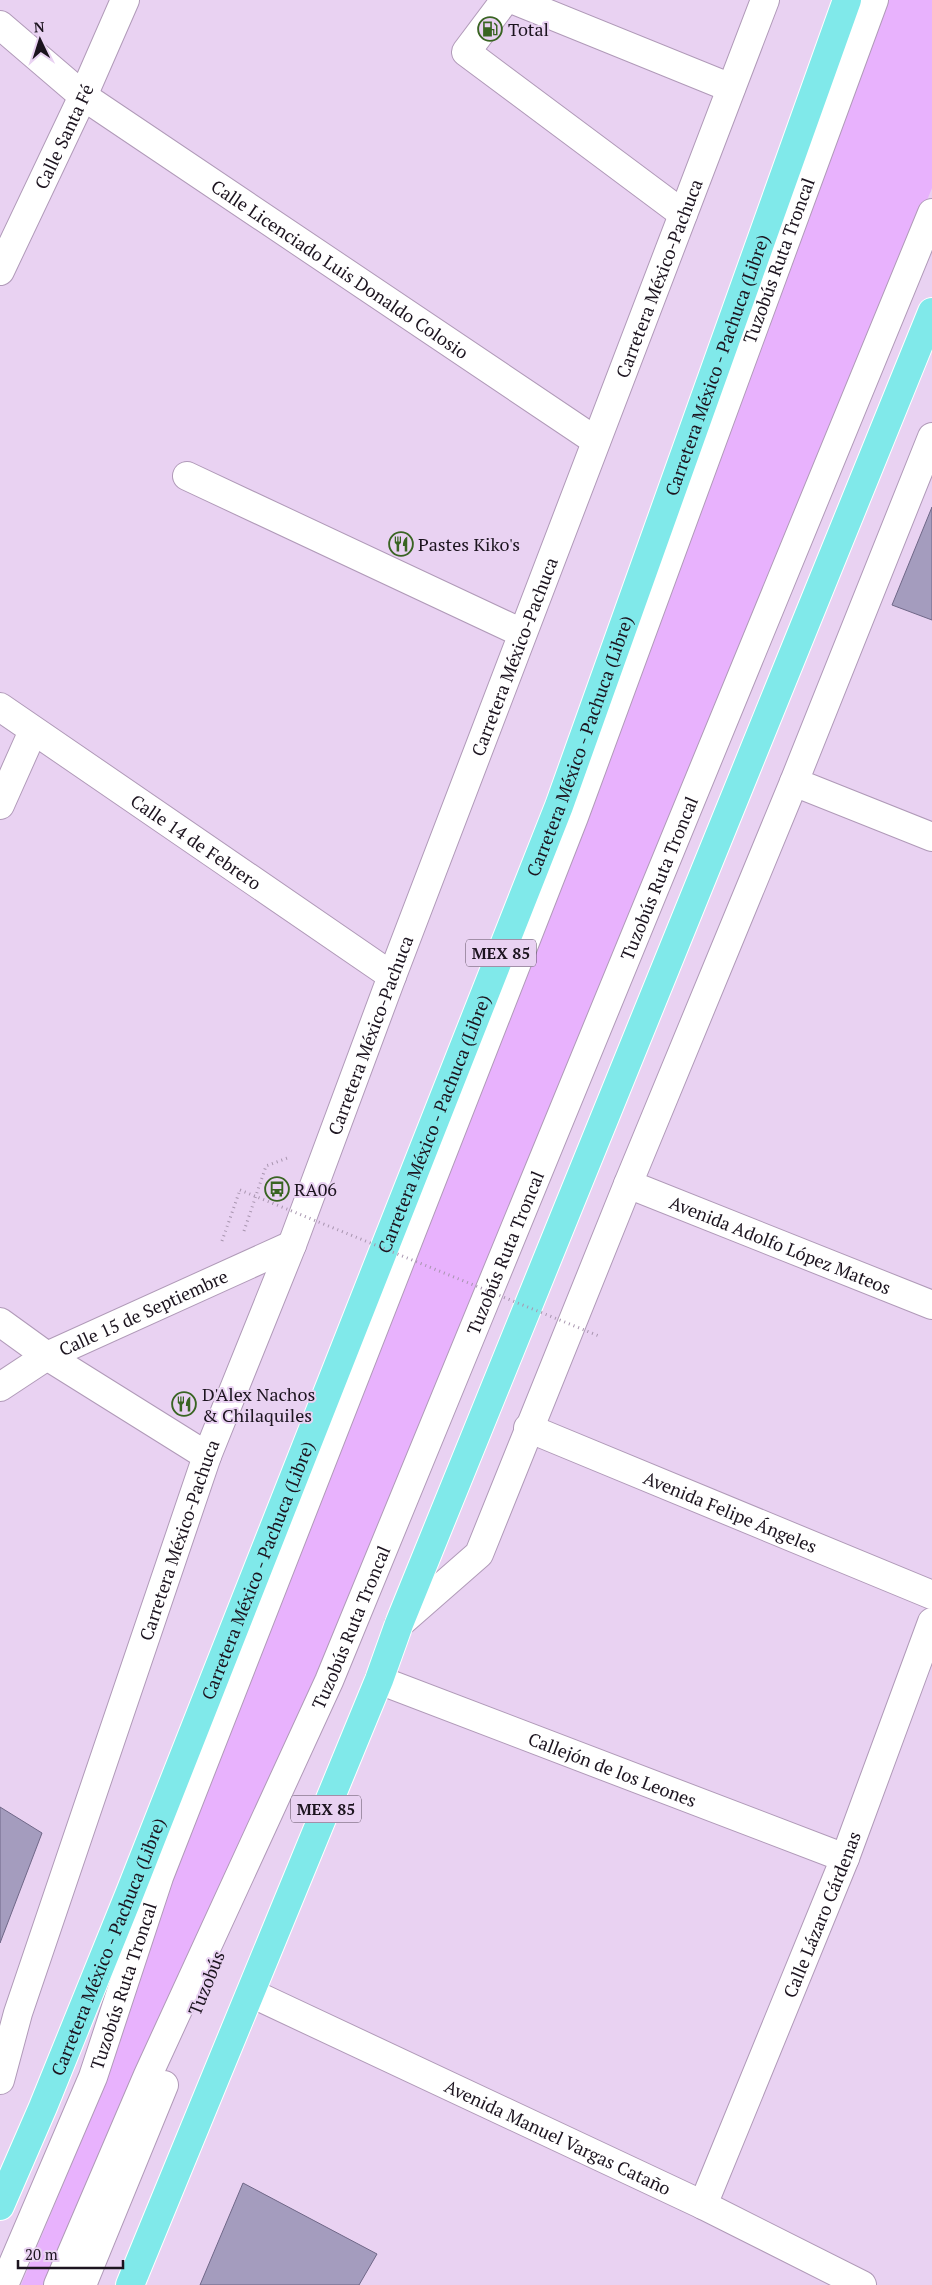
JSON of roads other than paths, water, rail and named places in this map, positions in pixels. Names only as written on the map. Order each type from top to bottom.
[{"type":"highway","name":"Carretera México - Pachuca (Libre)","points":[[0,2206],[43,2107],[129,1895],[559,806],[847,0]]},
{"type":"highway","name":"MEX 85","points":[[130,2285],[379,1680],[399,1624],[932,312]]},
{"type":"street","name":"Calle Santa Fé","points":[[0,271],[83,96],[125,0]]},
{"type":"street","points":[[505,0],[466,52],[683,214]]},
{"type":"street","points":[[514,0],[731,88]]},
{"type":"street","name":"Carretera México-Pachuca","points":[[0,2080],[9,2007],[207,1456],[292,1245],[522,633],[765,0]]},
{"type":"street","name":"Tuzobús Ruta Troncal","points":[[4,2285],[93,2077],[159,1877],[574,817],[874,0]]},
{"type":"street","name":"Calle Licenciado Luis Donaldo Colosio","points":[[0,24],[83,96],[596,441]]},
{"type":"street","name":"Tuzobús Ruta Troncal","points":[[58,2285],[148,2075],[329,1681],[932,213]]},
{"type":"street","points":[[399,1624],[479,1554],[528,1428],[794,782],[932,437]]},
{"type":"street","points":[[187,476],[522,633]]},
{"type":"street","name":"Calle 14 de Febrero","points":[[0,707],[392,976]]},
{"type":"street","points":[[0,806],[33,731]]},
{"type":"street","points":[[794,782],[932,837]]},
{"type":"street","name":"Avenida Adolfo López Mateos","points":[[628,1184],[932,1305]]},
{"type":"street","name":"Calle 15 de Septiembre","points":[[0,1387],[47,1356],[292,1245]]},
{"type":"street","points":[[0,1322],[47,1356],[207,1456]]},
{"type":"street","name":"Avenida Felipe Ángeles","points":[[528,1428],[932,1596]]},
{"type":"street","name":"Calle Lázaro Cárdenas","points":[[703,2205],[845,1858],[932,1622]]},
{"type":"street","name":"Callejón de los Leones","points":[[379,1680],[845,1858]]},
{"type":"street","name":"Tuzobús","points":[[82,2285],[329,1681]]},
{"type":"street","name":"Avenida Manuel Vargas Cataño","points":[[251,1993],[703,2205],[862,2285]]},
{"type":"place","name":"Total","points":[[490,29]]},
{"type":"place","name":"Pastes Kiko's","points":[[401,544]]},
{"type":"place","name":"RA06","points":[[277,1189]]},
{"type":"place","name":"D'Alex Nachos & Chilaquiles","points":[[184,1404]]}]
